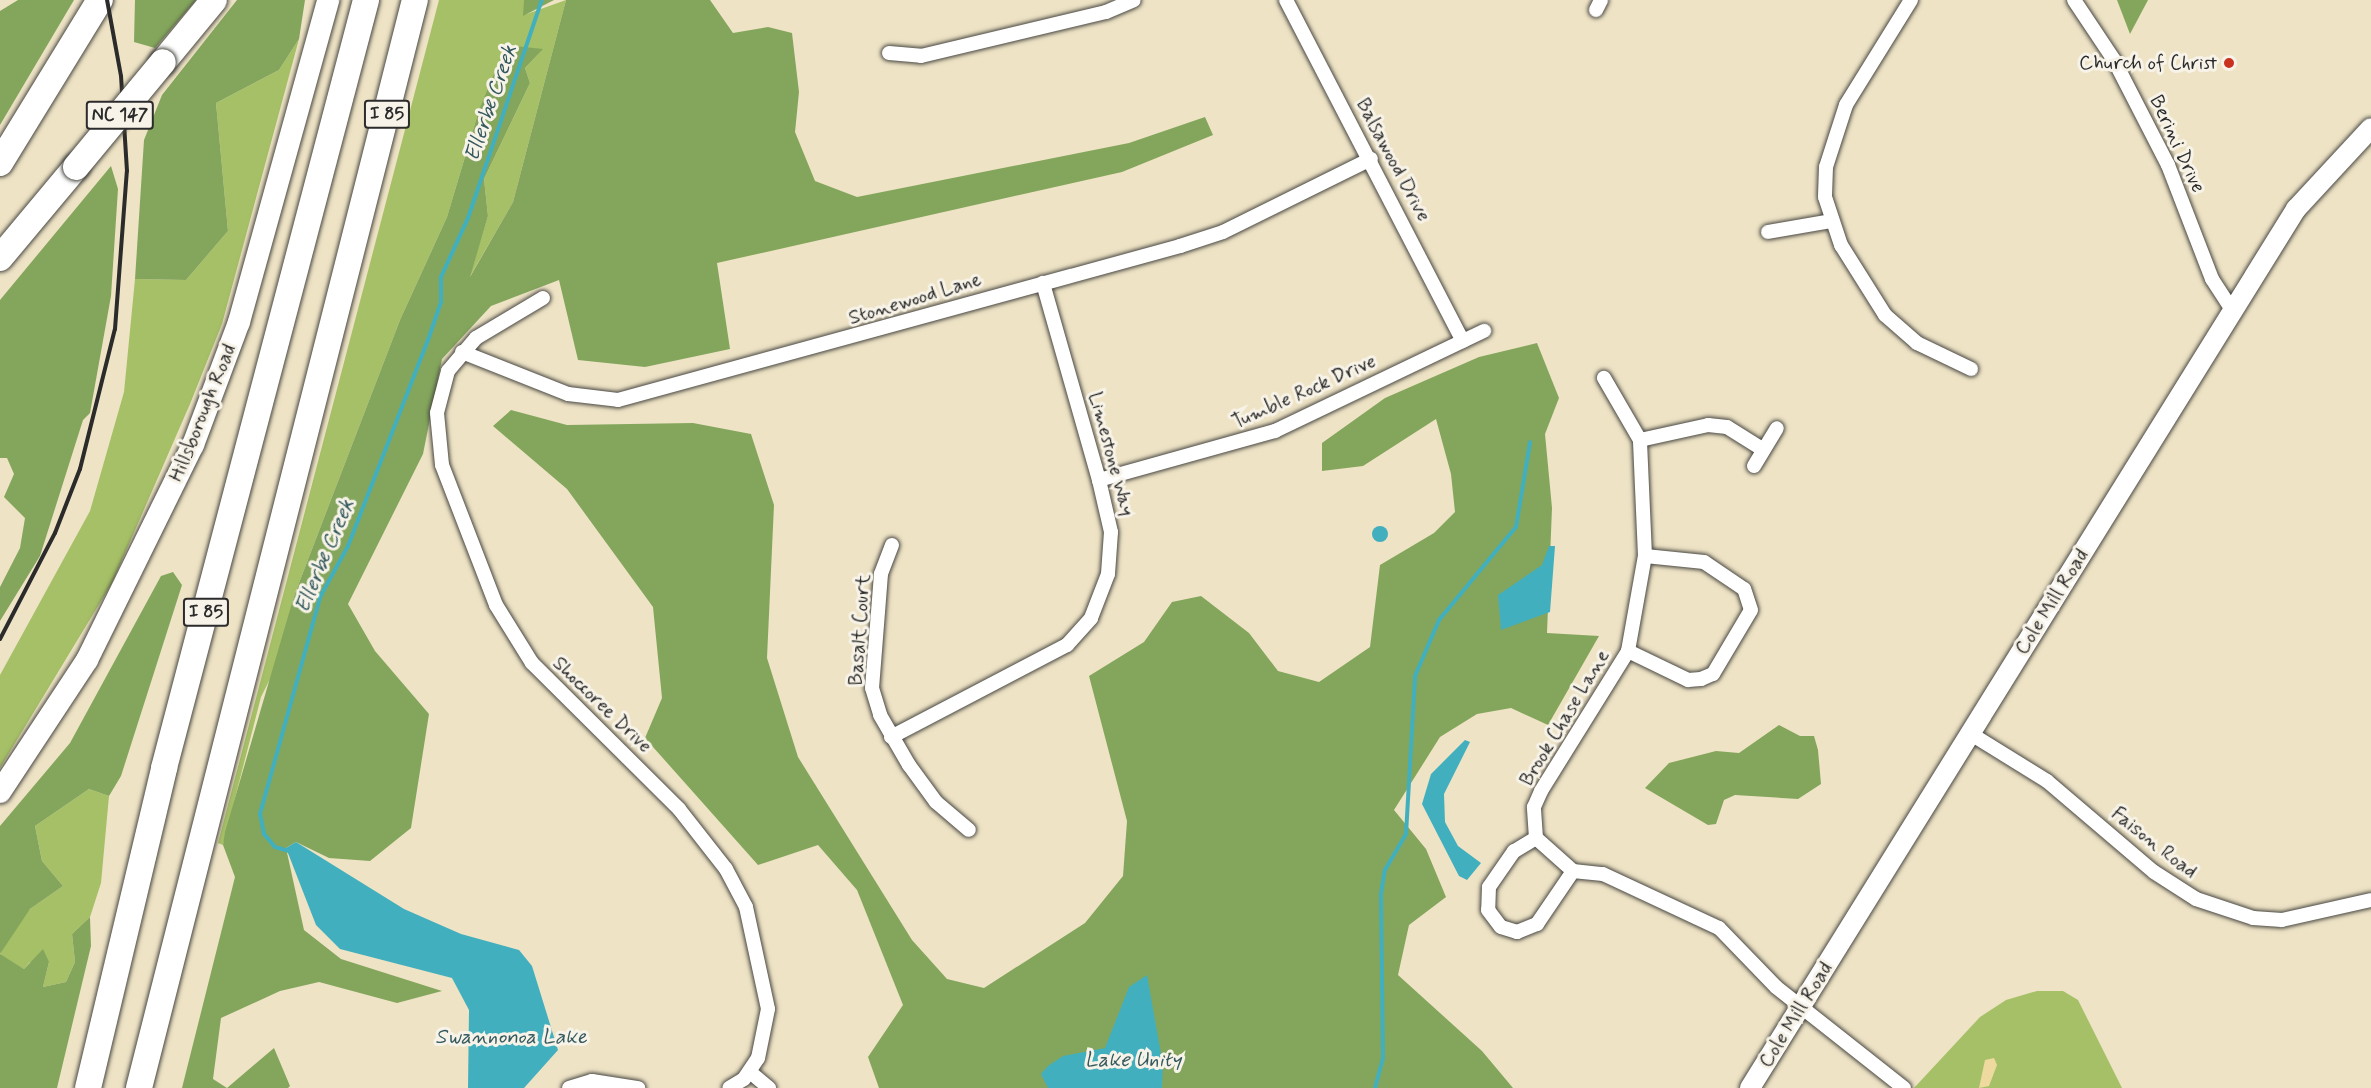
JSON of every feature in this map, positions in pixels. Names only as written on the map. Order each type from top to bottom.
[{"type":"highway","points":[[0,163],[100,0]]},
{"type":"highway","name":"NC 147","points":[[0,258],[214,0]]},
{"type":"highway","name":"I 85","points":[[88,1088],[167,757],[366,0]]},
{"type":"highway","name":"I 85","points":[[139,1088],[157,1008],[415,0]]},
{"type":"highway","points":[[156,1088],[164,1051],[157,1008]]},
{"type":"main road","name":"Hillsborough Road","points":[[0,792],[87,660],[193,445],[239,322],[328,0]]},
{"type":"street","points":[[889,53],[921,56],[1106,12],[1134,0]]},
{"type":"street","name":"Balsawood Drive","points":[[1286,0],[1371,159],[1463,341]]},
{"type":"street","points":[[1911,0],[1874,52],[1833,137],[1826,167],[1832,221],[1856,274],[1885,315],[1917,343],[1971,369]]},
{"type":"street","name":"Berini Drive","points":[[2074,0],[2114,60],[2168,165],[2212,279],[2232,310]]},
{"type":"street","name":"Cole Mill Road","points":[[1750,1088],[2296,209],[2371,128]]},
{"type":"street","name":"Stonewood Lane","points":[[462,352],[568,394],[618,400],[893,329],[1043,283],[1223,232],[1371,159]]},
{"type":"street","points":[[1768,231],[1832,221]]},
{"type":"street","name":"Limestone Way","points":[[891,737],[1067,645],[1091,618],[1108,574],[1111,532],[1099,480],[1043,283]]},
{"type":"street","name":"Shoccoree Drive","points":[[543,298],[518,308],[462,352],[443,381],[437,422],[456,510],[496,605],[532,663],[679,809],[737,887],[754,930],[767,990],[763,1040],[750,1072]]},
{"type":"street","name":"Tumble Rock Drive","points":[[1099,480],[1275,431],[1484,331]]},
{"type":"street","name":"Brook Chase Lane","points":[[1536,837],[1534,807],[1541,791],[1628,651],[1645,556],[1640,440],[1604,378]]},
{"type":"street","points":[[1640,440],[1708,425],[1727,427],[1761,448]]},
{"type":"street","points":[[1754,466],[1761,448],[1777,428]]},
{"type":"street","name":"Basalt Court","points":[[892,545],[881,574],[872,688],[891,737],[936,802],[969,830]]},
{"type":"street","points":[[1628,651],[1688,680],[1701,680],[1718,666],[1751,610],[1744,589],[1704,562],[1645,556]]},
{"type":"street","name":"Faison Road","points":[[1971,734],[2047,781],[2147,867],[2196,899],[2253,918],[2282,920],[2371,900]]},
{"type":"street","points":[[1573,871],[1537,924],[1516,932],[1501,927],[1488,910],[1489,887],[1514,851],[1536,837],[1573,871],[1603,874],[1719,928],[1802,1006],[1905,1088]]},
{"type":"street","points":[[729,1088],[750,1072],[769,1088]]},
{"type":"street","points":[[569,1088],[592,1081],[638,1088]]},
{"type":"green space","points":[[18,0],[74,0],[0,125],[0,11]]},
{"type":"green space","points":[[135,0],[196,0],[155,48],[134,42]]},
{"type":"green space","points":[[237,0],[305,0],[299,39],[279,70],[216,103],[228,231],[186,280],[135,279],[144,140],[162,95]]},
{"type":"green space","points":[[439,0],[524,0],[524,15],[566,0],[513,202],[468,280],[488,216],[484,179],[530,83],[525,68],[542,50],[479,110],[447,217],[400,320],[294,596],[276,667],[261,697],[223,845],[218,843]]},
{"type":"green space","points":[[524,0],[554,0],[523,16]]},
{"type":"green space","points":[[566,0],[710,0],[733,33],[768,27],[792,33],[799,92],[795,132],[815,181],[857,197],[1129,143],[1205,117],[1213,135],[1122,172],[717,263],[730,349],[645,367],[578,360],[559,280],[491,306],[442,359],[423,454],[348,604],[375,651],[429,714],[411,828],[370,861],[329,858],[296,842],[286,848],[304,930],[341,959],[442,991],[397,1003],[319,982],[280,991],[221,1018],[213,1079],[227,1088],[182,1088],[235,877],[223,845],[225,832],[294,596],[400,320],[447,217],[479,110],[506,45],[543,49],[525,68],[530,83],[484,179],[488,216],[470,277],[513,202]]},
{"type":"green space","points":[[2117,0],[2148,0],[2130,34]]},
{"type":"green space","points":[[299,39],[222,324],[190,404],[112,583],[0,768],[0,675],[90,511],[124,392],[135,279],[186,280],[228,231],[216,103],[279,70]]},
{"type":"green space","points":[[111,166],[118,189],[111,296],[90,413],[83,420],[40,556],[0,621],[0,587],[20,548],[25,518],[4,497],[14,474],[7,458],[0,458],[0,300]]},
{"type":"green space","points":[[1537,343],[1559,398],[1545,434],[1552,508],[1547,633],[1599,636],[1548,725],[1511,708],[1477,714],[1440,737],[1394,810],[1426,849],[1446,897],[1409,925],[1398,975],[1482,1051],[1513,1088],[879,1088],[868,1057],[903,1005],[857,890],[818,845],[758,865],[645,738],[662,698],[653,607],[567,489],[493,426],[511,410],[567,425],[693,423],[751,434],[774,505],[767,658],[798,757],[912,940],[947,979],[984,988],[1085,923],[1123,876],[1127,821],[1089,676],[1144,642],[1172,602],[1201,596],[1249,633],[1278,671],[1319,682],[1370,647],[1380,565],[1434,533],[1455,512],[1451,474],[1436,419],[1363,466],[1322,471],[1322,443],[1385,398],[1479,357]]},
{"type":"green space","points":[[173,572],[182,585],[121,776],[109,796],[89,789],[35,826],[42,861],[63,886],[30,909],[0,954],[0,826],[70,743],[161,576]]},
{"type":"green space","points":[[1779,725],[1800,736],[1814,736],[1818,750],[1821,784],[1798,799],[1735,795],[1724,800],[1716,824],[1708,825],[1645,788],[1669,763],[1716,751],[1739,753]]},
{"type":"green space","points":[[89,789],[109,796],[101,883],[90,917],[72,934],[75,962],[66,982],[43,987],[49,962],[30,962],[24,969],[0,955],[9,933],[30,909],[63,886],[42,861],[35,826]]},
{"type":"green space","points":[[90,917],[91,946],[57,1088],[0,1088],[0,954],[24,969],[43,949],[49,962],[43,987],[66,982],[75,962],[72,934]]},
{"type":"green space","points":[[2037,991],[2063,991],[2078,1000],[2122,1088],[1914,1088],[1980,1017],[2006,1000]]},
{"type":"green space","points":[[274,1048],[290,1086],[288,1088],[227,1088]]},
{"type":"sand","points":[[1994,1058],[1997,1065],[1989,1086],[1979,1088],[1985,1060]]},
{"type":"water","points":[[1380,526],[1386,528],[1388,534],[1386,540],[1380,542],[1374,540],[1372,534],[1374,528]]},
{"type":"water","points":[[1549,546],[1555,546],[1550,612],[1501,630],[1498,595],[1542,565]]},
{"type":"water","points":[[1465,740],[1470,742],[1444,794],[1445,822],[1458,846],[1481,863],[1467,880],[1459,876],[1422,804],[1431,774]]},
{"type":"water","name":"Swannonoa Lake","points":[[296,842],[404,909],[461,934],[519,950],[532,966],[558,1050],[524,1088],[468,1088],[469,1010],[452,978],[340,949],[316,925],[286,848]]},
{"type":"water","name":"Lake Unity","points":[[1147,975],[1163,1065],[1162,1088],[1048,1088],[1041,1074],[1048,1066],[1063,1056],[1105,1048],[1129,987]]},
{"type":"waterway","name":"Ellerbe Creek","points":[[289,851],[275,847],[264,834],[260,814],[320,597],[348,546],[428,340],[441,302],[441,277],[468,218],[542,0]]},
{"type":"waterway","points":[[1375,1088],[1383,1058],[1381,894],[1385,870],[1406,834],[1415,676],[1439,620],[1516,527],[1530,442]]},
{"type":"railway","points":[[0,639],[55,533],[80,469],[115,329],[127,171],[121,76],[107,0]]},
{"type":"place","name":"Church of Christ","points":[[2229,63]]}]
